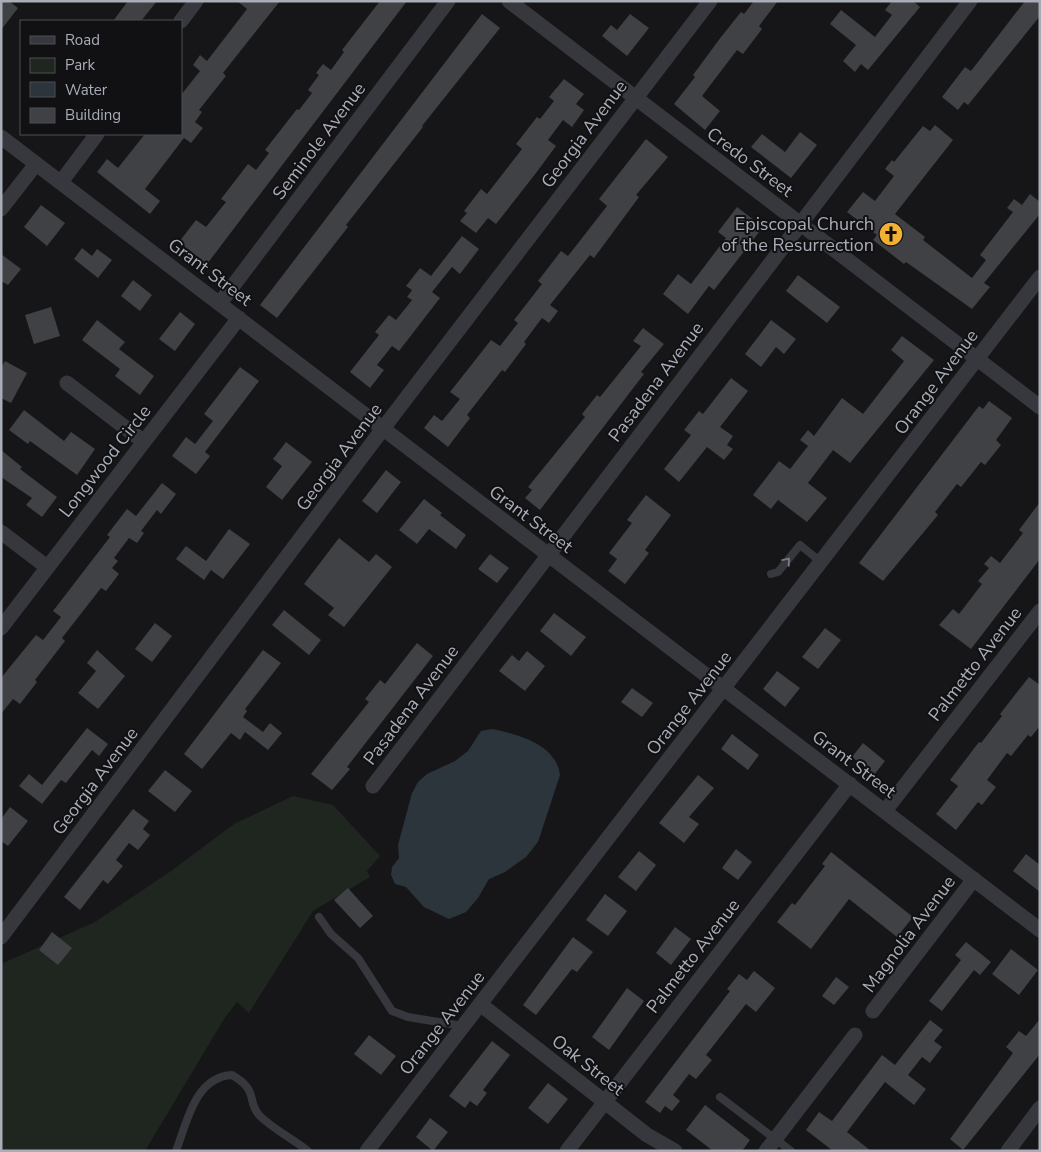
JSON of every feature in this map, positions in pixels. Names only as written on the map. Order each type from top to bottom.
[{"type":"street","points":[[182,20],[196,1]]},
{"type":"street","name":"Seminole Avenue","points":[[220,303],[448,1]]},
{"type":"street","name":"Credo Street","points":[[509,1],[1040,407]]},
{"type":"street","name":"Georgia Avenue","points":[[1,937],[383,429],[710,1]]},
{"type":"street","name":"Pasadena Avenue","points":[[373,786],[799,223],[970,1]]},
{"type":"street","points":[[60,182],[96,135]]},
{"type":"street","name":"Grant Street","points":[[1,137],[723,690],[886,811],[1040,930]]},
{"type":"street","points":[[1,209],[36,164]]},
{"type":"street","name":"Orange Avenue","points":[[367,1151],[1040,277]]},
{"type":"street","name":"Longwood Circle","points":[[1,628],[239,318]]},
{"type":"street","points":[[67,383],[144,442]]},
{"type":"street","points":[[1,532],[47,567]]},
{"type":"street","name":"Palmetto Avenue","points":[[886,811],[1040,611]]},
{"type":"street","name":"Palmetto Avenue","points":[[567,1151],[850,784]]},
{"type":"street","name":"Magnolia Avenue","points":[[873,1011],[974,879]]},
{"type":"street","name":"Oak Street","points":[[480,1004],[647,1136],[675,1151]]},
{"type":"street","points":[[771,1145],[855,1034]]},
{"type":"street","points":[[1008,1151],[1040,1108]]},
{"type":"lane","points":[[771,574],[778,572],[800,545],[821,562]]},
{"type":"lane","points":[[319,917],[330,934],[358,958],[392,1010],[408,1017],[463,1026]]},
{"type":"lane","points":[[176,1151],[197,1096],[211,1080],[232,1075],[245,1083],[251,1092],[258,1114],[308,1151]]},
{"type":"lane","points":[[720,1097],[771,1145],[790,1151]]},
{"type":"green space","points":[[293,796],[333,805],[380,856],[367,871],[370,877],[313,911],[249,1013],[237,1002],[224,1019],[145,1151],[1,1151],[1,964],[95,922],[171,871],[234,824]]},
{"type":"water","points":[[493,729],[525,738],[544,748],[557,764],[560,775],[538,842],[526,857],[505,872],[489,879],[478,898],[466,912],[449,919],[424,907],[406,887],[395,884],[391,875],[392,867],[399,858],[398,845],[412,793],[418,782],[427,774],[455,761],[468,751],[481,731]]},
{"type":"building","points":[[1,1],[9,1],[18,8],[1,30]]},
{"type":"building","points":[[128,1],[157,1],[142,20],[114,20]]},
{"type":"building","points":[[237,1],[280,1],[223,73],[226,76],[199,110],[202,112],[195,122],[203,128],[191,143],[184,138],[145,189],[160,201],[150,214],[97,172],[107,159],[118,168],[144,135],[182,135],[182,94],[200,71],[193,65],[200,55],[207,61],[247,9]]},
{"type":"building","points":[[380,1],[407,1],[207,264],[179,242],[196,220],[206,227],[226,202],[221,199],[248,164],[256,170],[269,153],[265,150],[312,93],[308,90],[319,75],[316,73],[323,64],[331,70],[344,52],[342,50]]},
{"type":"building","points":[[754,1],[778,1],[759,26],[762,29],[743,54],[737,50],[702,96],[720,111],[705,130],[674,104],[695,77],[693,75],[721,37],[741,12],[744,14]]},
{"type":"building","points":[[892,1],[913,1],[920,7],[868,70],[861,64],[855,72],[843,61],[856,45],[830,24],[841,10],[875,37],[892,15],[885,10]]},
{"type":"building","points":[[1025,1],[1040,1],[1040,16],[968,105],[964,102],[958,110],[942,97],[965,67],[971,71]]},
{"type":"building","points":[[482,14],[500,28],[422,126],[346,225],[348,227],[277,318],[260,305]]},
{"type":"building","points":[[630,14],[649,28],[627,56],[602,36],[611,25],[617,30]]},
{"type":"building","points":[[564,79],[584,94],[576,104],[584,110],[572,127],[563,120],[548,140],[556,146],[536,173],[496,224],[488,218],[476,233],[460,221],[467,213],[464,211],[481,189],[487,194],[522,149],[516,144],[537,117],[540,119],[554,101],[549,97]]},
{"type":"building","points":[[935,125],[953,140],[895,214],[925,237],[923,240],[972,278],[986,260],[980,255],[1013,212],[1007,208],[1014,199],[1022,205],[1030,194],[1040,202],[1040,214],[984,283],[990,287],[972,309],[906,262],[904,264],[873,240],[877,235],[847,212],[863,192],[875,201],[894,176],[885,169],[892,160],[894,162],[923,126],[930,131]]},
{"type":"building","points":[[800,132],[817,145],[791,178],[751,147],[762,134],[785,152]]},
{"type":"building","points":[[646,139],[668,157],[636,195],[639,197],[594,258],[590,255],[550,305],[558,311],[549,323],[542,318],[505,372],[502,370],[467,415],[470,418],[448,447],[424,428],[434,415],[442,421],[460,399],[450,392],[491,340],[500,346],[518,323],[514,320],[542,284],[538,281],[561,251],[568,256],[607,206],[599,199]]},
{"type":"building","points":[[41,205],[65,223],[47,246],[24,227]]},
{"type":"building","points":[[737,207],[763,227],[714,290],[709,286],[688,314],[663,294],[678,274],[691,284],[726,238],[718,232]]},
{"type":"building","points":[[462,236],[479,249],[460,274],[452,267],[432,292],[440,298],[399,351],[392,346],[377,365],[384,370],[370,388],[350,372],[379,335],[375,332],[389,315],[396,320],[412,300],[407,297],[412,290],[406,286],[420,268],[431,276]]},
{"type":"building","points":[[82,248],[92,256],[97,249],[112,260],[98,278],[74,259]]},
{"type":"building","points":[[1,254],[21,269],[8,285],[1,281]]},
{"type":"building","points":[[798,275],[840,307],[827,323],[786,291]]},
{"type":"building","points":[[133,280],[152,295],[140,311],[121,296]]},
{"type":"building","points":[[51,307],[60,336],[34,344],[25,315]]},
{"type":"building","points":[[180,312],[195,324],[175,351],[159,339]]},
{"type":"building","points":[[97,320],[125,342],[119,349],[154,376],[140,395],[115,376],[120,369],[82,340]]},
{"type":"building","points":[[771,320],[796,339],[784,354],[776,347],[761,367],[745,354]]},
{"type":"building","points":[[643,328],[664,344],[641,372],[644,374],[540,510],[525,498],[532,490],[528,487],[585,417],[582,414],[597,395],[600,397],[641,346],[633,341]]},
{"type":"building","points":[[902,336],[934,360],[850,463],[833,450],[808,483],[827,498],[807,522],[778,500],[771,509],[753,495],[779,461],[790,469],[808,446],[800,440],[808,430],[814,436],[842,398],[863,414],[904,361],[891,350]]},
{"type":"building","points":[[5,361],[27,373],[11,403],[1,398],[1,368]]},
{"type":"building","points":[[240,367],[259,381],[205,452],[210,456],[196,474],[172,456],[186,437],[195,444],[213,421],[204,414]]},
{"type":"building","points":[[731,378],[748,391],[720,427],[733,436],[727,445],[733,449],[724,460],[707,447],[679,482],[664,469],[691,435],[684,430],[699,411],[703,414]]},
{"type":"building","points":[[989,401],[1012,418],[996,440],[1001,445],[985,465],[981,462],[961,487],[957,484],[935,512],[938,515],[883,581],[859,563],[979,406],[983,409]]},
{"type":"building","points":[[24,410],[64,441],[71,432],[95,449],[77,475],[30,441],[28,444],[9,430]]},
{"type":"building","points":[[286,442],[312,462],[282,500],[266,487],[282,466],[273,459]]},
{"type":"building","points":[[1,450],[22,467],[20,469],[57,497],[42,517],[26,505],[32,498],[1,477]]},
{"type":"building","points":[[386,470],[401,482],[377,513],[362,501]]},
{"type":"building","points":[[162,483],[176,494],[161,514],[157,510],[141,531],[144,533],[137,543],[129,538],[114,558],[118,561],[112,568],[119,574],[106,591],[101,588],[62,638],[65,641],[35,680],[37,682],[20,704],[13,699],[1,714],[1,678],[36,635],[43,640],[61,617],[53,611],[110,537],[107,535],[127,509],[136,516]]},
{"type":"building","points":[[646,495],[671,515],[645,550],[649,553],[625,584],[608,571],[617,559],[609,553],[632,523],[627,520]]},
{"type":"building","points":[[424,499],[442,513],[440,515],[466,535],[456,549],[429,529],[417,544],[399,530]]},
{"type":"building","points":[[1040,502],[1040,559],[971,649],[939,625],[953,609],[959,614],[982,584],[978,581],[989,568],[984,564],[991,556],[1000,563],[1023,533],[1019,530]]},
{"type":"building","points":[[229,529],[250,544],[223,579],[211,570],[204,580],[176,559],[186,546],[206,561]]},
{"type":"building","points":[[339,538],[369,562],[376,554],[392,567],[344,627],[328,615],[334,608],[304,584]]},
{"type":"building","points":[[490,554],[509,568],[497,583],[478,569]]},
{"type":"building","points":[[284,610],[321,640],[309,655],[272,625]]},
{"type":"building","points":[[554,613],[586,637],[571,656],[540,631]]},
{"type":"building","points":[[155,623],[172,636],[152,662],[135,649]]},
{"type":"building","points":[[825,628],[841,640],[818,669],[802,657]]},
{"type":"building","points":[[417,643],[433,656],[347,767],[350,769],[332,790],[311,774],[369,702],[365,699],[380,680],[385,684]]},
{"type":"building","points":[[97,650],[125,676],[98,709],[78,693],[96,671],[87,663]]},
{"type":"building","points":[[263,650],[281,663],[245,709],[247,711],[243,717],[263,732],[270,723],[282,733],[268,750],[245,732],[240,740],[231,733],[202,769],[184,754]]},
{"type":"building","points":[[527,651],[545,666],[525,691],[499,671],[512,655],[519,661]]},
{"type":"building","points":[[777,671],[800,688],[785,707],[763,689]]},
{"type":"building","points":[[1029,677],[1040,685],[1040,726],[1031,737],[1028,735],[1011,756],[1007,753],[987,780],[996,787],[982,805],[978,802],[956,830],[936,814],[958,786],[950,780],[1002,716],[1000,714]]},
{"type":"building","points":[[632,688],[653,703],[642,717],[621,702]]},
{"type":"building","points":[[87,728],[108,744],[99,756],[92,750],[66,783],[61,780],[42,804],[19,786],[29,774],[42,785]]},
{"type":"building","points":[[732,734],[759,755],[748,770],[721,749]]},
{"type":"building","points":[[863,743],[885,761],[874,775],[852,757]]},
{"type":"building","points":[[165,770],[192,791],[175,812],[148,791]]},
{"type":"building","points":[[698,775],[714,788],[689,817],[699,824],[684,843],[659,823]]},
{"type":"building","points":[[10,807],[28,821],[8,846],[1,841],[1,819]]},
{"type":"building","points":[[133,809],[149,821],[143,829],[150,835],[138,850],[129,843],[116,860],[123,866],[108,884],[103,880],[80,910],[64,897]]},
{"type":"building","points":[[736,849],[752,862],[738,880],[722,868]]},
{"type":"building","points":[[639,851],[656,865],[636,891],[618,877]]},
{"type":"building","points":[[831,852],[913,917],[897,937],[849,899],[811,949],[777,922],[792,903],[795,905],[825,866],[822,864]]},
{"type":"building","points":[[1026,854],[1040,865],[1040,892],[1013,871]]},
{"type":"building","points":[[348,888],[373,916],[360,928],[334,900]]},
{"type":"building","points":[[605,894],[627,911],[608,936],[586,920]]},
{"type":"building","points":[[675,927],[691,939],[671,965],[656,953]]},
{"type":"building","points":[[52,932],[72,948],[58,965],[39,950]]},
{"type":"building","points":[[573,937],[593,952],[577,972],[572,969],[536,1015],[523,1005]]},
{"type":"building","points":[[966,942],[991,962],[980,975],[974,970],[942,1011],[929,1001],[961,960],[955,955]]},
{"type":"building","points":[[1011,949],[1038,970],[1019,995],[992,974]]},
{"type":"building","points":[[754,971],[775,988],[756,1012],[746,1004],[706,1055],[712,1060],[696,1079],[689,1074],[673,1095],[680,1101],[672,1111],[665,1106],[660,1113],[645,1102],[730,991],[727,989],[739,974],[747,980]]},
{"type":"building","points":[[836,977],[849,987],[834,1005],[822,996]]},
{"type":"building","points":[[627,988],[644,1001],[609,1050],[592,1037]]},
{"type":"building","points":[[1040,1019],[1040,1054],[963,1150],[950,1139],[1013,1053],[1006,1047],[1019,1031],[1026,1036]]},
{"type":"building","points":[[930,1020],[943,1030],[934,1041],[942,1047],[930,1063],[922,1057],[908,1075],[926,1089],[914,1105],[885,1082],[847,1132],[871,1151],[833,1151],[806,1130],[819,1112],[832,1121],[882,1055],[895,1065]]},
{"type":"building","points":[[369,1035],[396,1056],[381,1075],[354,1054]]},
{"type":"building","points":[[492,1041],[510,1055],[483,1090],[487,1093],[477,1106],[470,1101],[465,1108],[449,1096]]},
{"type":"building","points":[[548,1083],[568,1099],[548,1124],[528,1108]]},
{"type":"building","points":[[705,1105],[750,1140],[742,1151],[713,1151],[686,1130]]},
{"type":"building","points":[[430,1118],[448,1132],[433,1151],[416,1137]]},
{"type":"place","name":"Episcopal Church of the Resurrection","points":[[891,234]]}]
